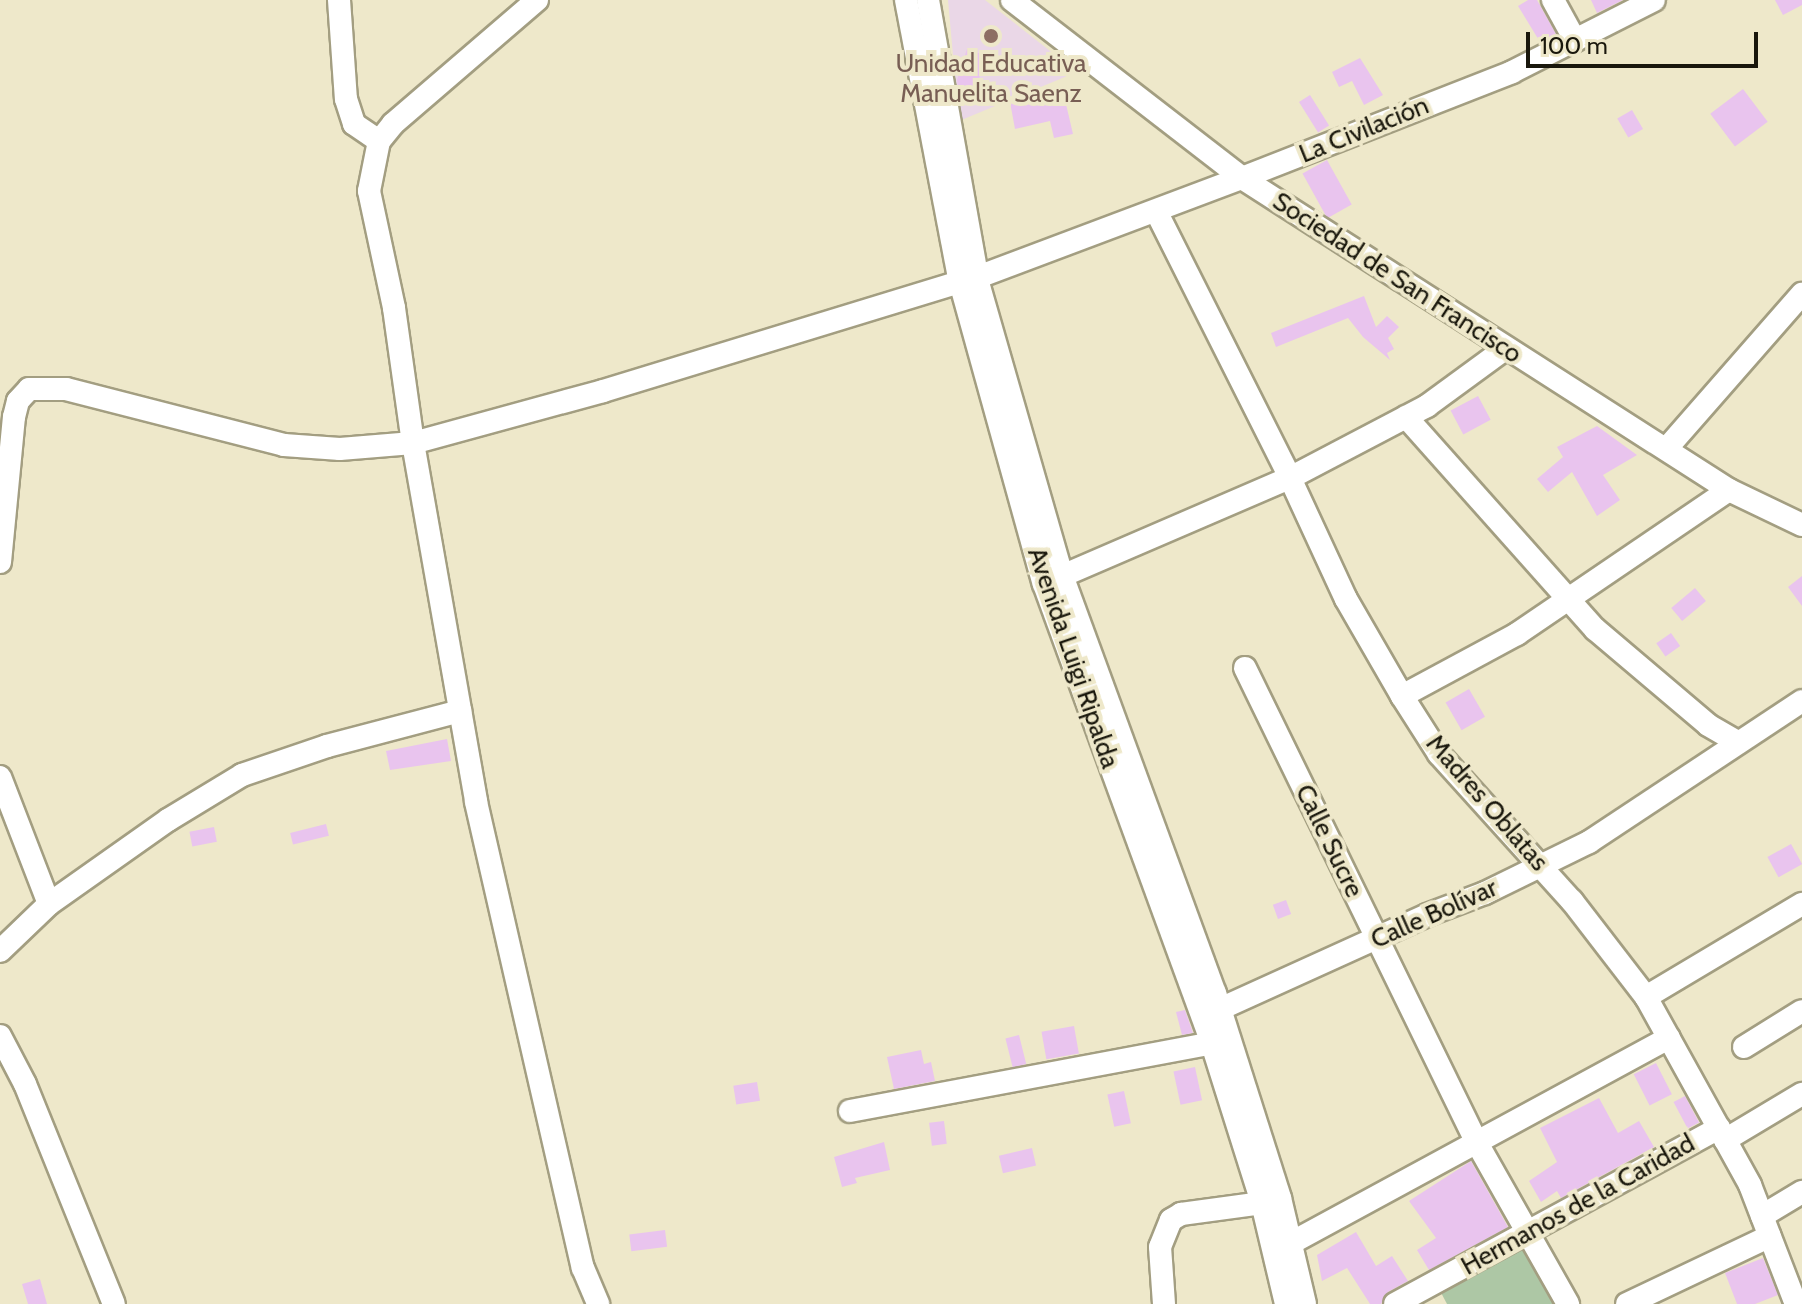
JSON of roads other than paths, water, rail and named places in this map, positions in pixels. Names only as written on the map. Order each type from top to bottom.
[{"type":"street","points":[[339,0],[346,99],[354,124],[379,141]]},
{"type":"street","points":[[537,0],[393,124],[379,141],[369,191],[394,308],[413,443],[476,802],[583,1268],[598,1304]]},
{"type":"street","name":"Avenida Luigi Ripalda","points":[[906,0],[969,280],[1054,581],[1221,1042],[1282,1245],[1286,1304]]},
{"type":"street","name":"Avenida Luigi Ripalda","points":[[928,0],[969,280]]},
{"type":"street","name":"Sociedad de San Francisco","points":[[1012,0],[1242,178],[1729,490],[1802,525]]},
{"type":"street","points":[[1553,0],[1575,40]]},
{"type":"street","name":"La Civilación","points":[[0,562],[14,417],[18,401],[29,389],[66,389],[284,445],[340,449],[413,443],[603,391],[969,280],[1156,211],[1512,72],[1654,0]]},
{"type":"street","name":"Madres Oblatas","points":[[1156,211],[1290,478],[1346,599],[1402,696],[1439,754],[1542,867],[1646,997],[1722,1134],[1797,1296]]},
{"type":"street","points":[[1667,448],[1802,294]]},
{"type":"street","points":[[1054,581],[1290,478],[1427,406],[1505,349]]},
{"type":"street","points":[[1406,417],[1621,653],[1708,725],[1738,742]]},
{"type":"street","points":[[1402,696],[1517,634],[1567,597],[1729,490]]},
{"type":"street","name":"Avenida Luigi Ripalda","points":[[1054,581],[1220,1009],[1221,1042],[1262,1203],[1305,1304]]},
{"type":"street","name":"Calle Sucre","points":[[1245,668],[1477,1143],[1568,1304]]},
{"type":"street","name":"Calle Bolívar","points":[[1220,1009],[1542,867],[1589,842],[1802,701]]},
{"type":"street","points":[[0,951],[49,904],[168,820],[242,775],[327,746],[460,711]]},
{"type":"street","points":[[0,777],[49,904]]},
{"type":"street","points":[[1646,997],[1802,904]]},
{"type":"street","points":[[1744,1047],[1802,1011]]},
{"type":"street","points":[[0,1036],[25,1084],[110,1303]]},
{"type":"street","points":[[1282,1245],[1669,1038]]},
{"type":"street","points":[[850,1111],[1221,1042]]},
{"type":"street","name":"Hermanos de la Caridad","points":[[1395,1304],[1527,1232],[1802,1094]]},
{"type":"street","points":[[1627,1304],[1766,1226],[1802,1192]]},
{"type":"street","points":[[1164,1304],[1160,1247],[1171,1220],[1181,1214],[1262,1203]]},
{"type":"place","name":"Unidad Educativa Manuelita Saenz","points":[[991,36]]}]
